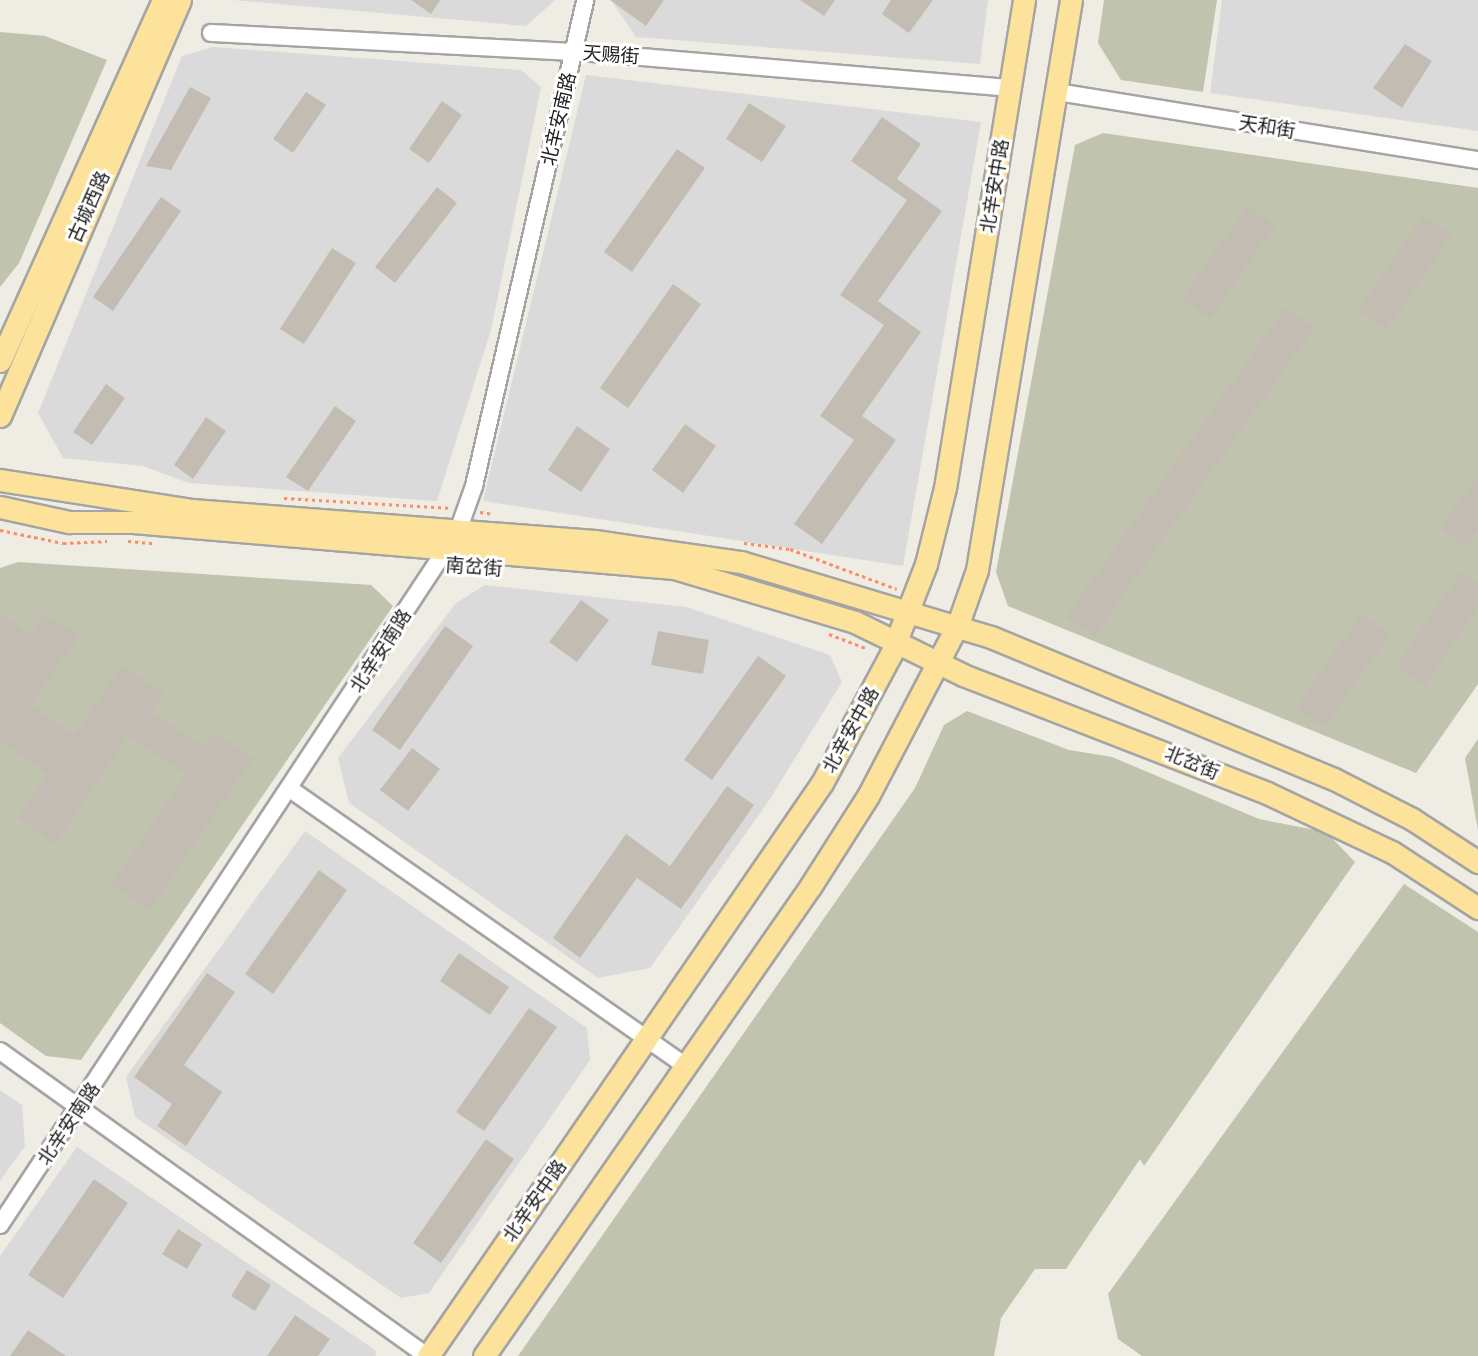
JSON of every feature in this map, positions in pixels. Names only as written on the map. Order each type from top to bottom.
[{"type":"main road","name":"古城西路","points":[[0,361],[163,0]]},
{"type":"main road","name":"古城西路","points":[[0,416],[180,0]]},
{"type":"main road","name":"北辛安中路","points":[[428,1356],[822,783],[893,648],[926,564],[945,488],[1024,0]]},
{"type":"main road","points":[[484,1356],[868,796],[958,624],[977,570],[1071,0]]},
{"type":"main road","name":"南岔街","points":[[0,480],[192,510],[674,568],[855,622],[893,648]]},
{"type":"main road","name":"南岔街","points":[[0,507],[69,522],[652,547],[741,562],[908,610]]},
{"type":"main road","name":"北岔街","points":[[908,610],[958,624],[1334,779],[1412,819],[1478,862]]},
{"type":"main road","name":"北岔街","points":[[893,648],[938,661],[963,675],[1268,793],[1392,852],[1478,908]]},
{"type":"street","name":"北辛安南路","points":[[0,1226],[454,540],[474,486],[585,0]]},
{"type":"street","name":"天赐街","points":[[211,33],[575,52],[1010,88]]},
{"type":"street","name":"天和街","points":[[1056,92],[1478,160]]},
{"type":"street","points":[[290,789],[685,1066]]},
{"type":"street","points":[[0,1051],[428,1356]]},
{"type":"path","points":[[0,530],[63,543],[161,543]]},
{"type":"path","points":[[820,630],[856,646],[893,648]]},
{"type":"shaded area","points":[[233,0],[555,0],[526,26]]},
{"type":"shaded area","points":[[611,0],[988,0],[980,64],[636,37]]},
{"type":"shaded area","points":[[1104,0],[1217,0],[1203,92],[1121,80],[1098,43]]},
{"type":"shaded area","points":[[1222,0],[1478,0],[1478,131],[1210,93]]},
{"type":"shaded area","points":[[0,32],[45,36],[107,60],[19,263],[0,287]]},
{"type":"shaded area","points":[[213,47],[521,70],[541,87],[491,330],[437,501],[189,483],[143,466],[63,458],[38,413],[182,56]]},
{"type":"shaded area","points":[[586,75],[981,122],[903,566],[483,501]]},
{"type":"shaded area","points":[[1103,133],[1478,188],[1478,684],[1416,773],[1008,606],[996,572],[1075,145]]},
{"type":"shaded area","points":[[18,562],[371,585],[393,606],[81,1060],[46,1056],[0,1023],[0,568]]},
{"type":"shaded area","points":[[485,585],[686,607],[830,655],[842,682],[768,802],[650,968],[598,978],[349,803],[338,758],[456,603]]},
{"type":"shaded area","points":[[967,711],[1069,750],[1112,757],[1259,819],[1326,832],[1355,862],[1144,1166],[1140,1159],[1066,1269],[1035,1269],[1001,1318],[994,1356],[518,1356],[915,788],[944,725]]},
{"type":"shaded area","points":[[1478,739],[1478,830],[1465,758]]},
{"type":"shaded area","points":[[305,831],[587,1028],[590,1060],[429,1293],[401,1298],[135,1117],[126,1077]]},
{"type":"shaded area","points":[[1404,884],[1478,932],[1478,1356],[1142,1356],[1118,1339],[1108,1294]]},
{"type":"shaded area","points":[[0,1090],[22,1105],[25,1146],[0,1181]]},
{"type":"shaded area","points":[[77,1147],[375,1350],[376,1356],[0,1356],[0,1256]]},
{"type":"building","points":[[411,0],[440,0],[431,14]]},
{"type":"building","points":[[610,0],[664,0],[646,26]]},
{"type":"building","points":[[800,0],[835,0],[824,16]]},
{"type":"building","points":[[891,0],[933,0],[909,33],[882,14]]},
{"type":"building","points":[[1405,44],[1432,61],[1402,108],[1373,88]]},
{"type":"building","points":[[190,87],[211,98],[171,170],[146,166]]},
{"type":"building","points":[[306,92],[326,105],[293,153],[273,139]]},
{"type":"building","points":[[442,101],[462,115],[429,163],[409,149]]},
{"type":"building","points":[[749,103],[786,126],[762,162],[726,139]]},
{"type":"building","points":[[882,117],[921,144],[897,179],[942,211],[878,301],[921,332],[862,416],[896,440],[822,544],[794,524],[854,440],[820,416],[884,325],[840,295],[907,200],[851,161]]},
{"type":"building","points":[[677,149],[705,168],[632,272],[604,252]]},
{"type":"building","points":[[437,187],[457,203],[395,283],[375,267]]},
{"type":"building","points":[[161,197],[181,211],[113,311],[93,297]]},
{"type":"building","points":[[1247,206],[1275,226],[1210,319],[1182,299]]},
{"type":"building","points":[[1423,216],[1452,236],[1387,329],[1358,310]]},
{"type":"building","points":[[332,248],[356,263],[304,344],[280,329]]},
{"type":"building","points":[[673,284],[701,304],[628,408],[600,388]]},
{"type":"building","points":[[1285,308],[1314,328],[1094,636],[1066,617]]},
{"type":"building","points":[[106,384],[125,398],[92,445],[73,432]]},
{"type":"building","points":[[335,406],[356,421],[308,491],[286,477]]},
{"type":"building","points":[[206,417],[226,431],[193,479],[174,465]]},
{"type":"building","points":[[685,424],[716,446],[683,493],[652,470]]},
{"type":"building","points":[[577,426],[610,449],[581,492],[548,470]]},
{"type":"building","points":[[1478,476],[1478,531],[1466,547],[1440,528]]},
{"type":"building","points":[[1461,572],[1478,584],[1478,608],[1425,685],[1396,665]]},
{"type":"building","points":[[581,600],[609,620],[577,662],[549,642]]},
{"type":"building","points":[[45,613],[79,636],[31,705],[74,735],[122,665],[164,694],[152,711],[203,747],[214,732],[253,759],[149,910],[111,884],[186,775],[129,736],[55,844],[18,818],[48,774],[0,741],[0,614],[30,635]]},
{"type":"building","points":[[1361,614],[1390,634],[1324,727],[1296,708]]},
{"type":"building","points":[[445,626],[473,646],[400,750],[372,730]]},
{"type":"building","points":[[658,631],[709,640],[703,674],[651,665]]},
{"type":"building","points":[[758,656],[786,676],[712,780],[684,760]]},
{"type":"building","points":[[412,748],[440,769],[408,811],[380,790]]},
{"type":"building","points":[[727,786],[754,805],[681,909],[637,878],[580,958],[553,938],[626,834],[670,866]]},
{"type":"building","points":[[319,870],[347,890],[273,994],[245,974]]},
{"type":"building","points":[[459,953],[509,987],[490,1015],[440,981]]},
{"type":"building","points":[[207,973],[235,992],[184,1065],[222,1092],[186,1146],[157,1126],[172,1104],[134,1077]]},
{"type":"building","points":[[529,1008],[557,1027],[484,1131],[456,1112]]},
{"type":"building","points":[[486,1139],[514,1159],[441,1263],[413,1243]]},
{"type":"building","points":[[94,1179],[128,1203],[63,1298],[28,1275]]},
{"type":"building","points":[[178,1229],[202,1244],[187,1269],[162,1254]]},
{"type":"building","points":[[247,1270],[271,1285],[255,1311],[231,1296]]},
{"type":"building","points":[[295,1315],[330,1339],[318,1356],[267,1356]]},
{"type":"building","points":[[28,1330],[66,1356],[10,1356]]}]
